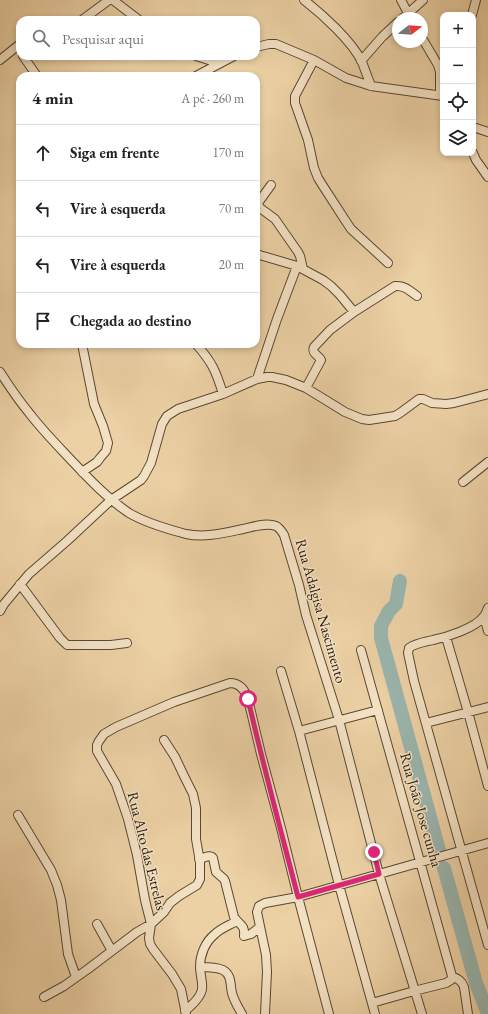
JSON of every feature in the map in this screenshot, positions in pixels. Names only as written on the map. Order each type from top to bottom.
[{"type":"street","points":[[87,16],[109,0]]},
{"type":"street","points":[[113,0],[134,16]]},
{"type":"street","points":[[304,0],[316,9],[342,35],[353,49],[361,61],[371,86]]},
{"type":"street","points":[[401,0],[405,12]]},
{"type":"street","points":[[412,12],[423,0]]},
{"type":"street","points":[[473,12],[476,0]]},
{"type":"street","points":[[361,61],[392,28]]},
{"type":"street","points":[[260,46],[276,44],[314,60],[346,78],[371,86],[440,95]]},
{"type":"street","points":[[428,48],[438,65],[441,84]]},
{"type":"street","points":[[0,60],[16,49]]},
{"type":"street","points":[[26,60],[33,72]]},
{"type":"street","points":[[209,60],[218,63]]},
{"type":"street","points":[[203,72],[225,60]]},
{"type":"street","points":[[314,60],[295,96],[295,103],[308,140],[314,168],[318,178],[352,229],[388,263]]},
{"type":"street","points":[[476,128],[488,132]]},
{"type":"street","points":[[474,156],[488,177]]},
{"type":"street","points":[[260,200],[271,184]]},
{"type":"street","points":[[257,379],[277,319],[300,268],[300,256],[298,252],[275,219],[260,208]]},
{"type":"street","points":[[260,255],[300,268],[324,280],[354,312]]},
{"type":"street","points":[[306,388],[321,360],[320,357],[313,352],[314,347],[330,330],[354,312],[395,286],[405,287],[417,296]]},
{"type":"street","points":[[82,472],[97,462],[106,451],[108,443],[94,404],[83,348]]},
{"type":"street","points":[[200,348],[210,360],[223,394]]},
{"type":"street","name":"Rua Adalgisa Nascimento","points":[[0,372],[29,414],[82,472],[111,500],[129,513],[151,523],[195,535],[203,536],[220,534],[270,525],[279,528],[284,535],[299,585],[306,615],[339,720],[379,874],[422,1014]]},
{"type":"street","points":[[0,611],[29,574],[111,500],[138,483],[144,476],[150,463],[162,424],[167,416],[178,409],[223,394],[257,379],[267,377],[286,380],[306,388],[345,412],[362,419],[369,420],[394,416],[419,399],[432,403],[446,404],[488,394]]},
{"type":"street","points":[[463,482],[488,462]]},
{"type":"street","points":[[20,584],[60,638],[67,645],[111,645],[127,643]]},
{"type":"street","points":[[488,608],[484,617],[466,629],[446,637],[415,644],[408,650],[408,657],[414,681],[488,944]]},
{"type":"street","points":[[484,617],[488,631]]},
{"type":"street","points":[[446,637],[488,786]]},
{"type":"street","name":"Rua João Jose cunha","points":[[361,650],[452,977]]},
{"type":"street","points":[[281,671],[299,732],[375,1014]]},
{"type":"street","name":"Rua Alto das Estrelas","points":[[186,1012],[181,989],[150,944],[149,938],[151,924],[128,819],[116,784],[100,758],[98,751],[97,745],[104,734],[116,727],[174,702],[230,683],[234,683],[242,688],[248,699],[298,897]]},
{"type":"street","points":[[426,723],[488,707]]},
{"type":"street","points":[[299,732],[378,710]]},
{"type":"street","points":[[44,998],[104,958],[137,932],[151,924],[164,912],[170,903],[197,885],[200,879],[196,839],[196,808],[193,794],[175,757],[164,740]]},
{"type":"street","points":[[18,815],[51,870],[57,885],[61,900],[68,954],[76,977]]},
{"type":"street","points":[[265,1014],[267,972],[266,955],[257,910],[259,906],[265,903],[298,897],[488,843]]},
{"type":"street","points":[[199,859],[210,856],[213,858],[216,872],[225,881],[234,917],[242,924],[244,928],[244,936],[251,934],[260,927]]},
{"type":"street","points":[[298,897],[330,1014]]},
{"type":"street","points":[[186,1012],[193,1005],[203,989],[200,967],[202,953],[209,940],[216,932],[237,921]]},
{"type":"street","points":[[97,924],[112,951]]},
{"type":"street","points":[[200,967],[216,968],[224,971],[228,975],[232,993],[242,1014]]},
{"type":"street","points":[[372,1003],[446,983],[452,977],[463,983],[468,1014]]},
{"type":"waterway","points":[[400,581],[396,604],[389,611],[381,626],[381,638],[439,850]]},
{"type":"waterway","points":[[444,868],[476,983],[488,1014]]},
{"type":"route","points":[[248,699],[298,897],[379,874],[374,852]]}]
